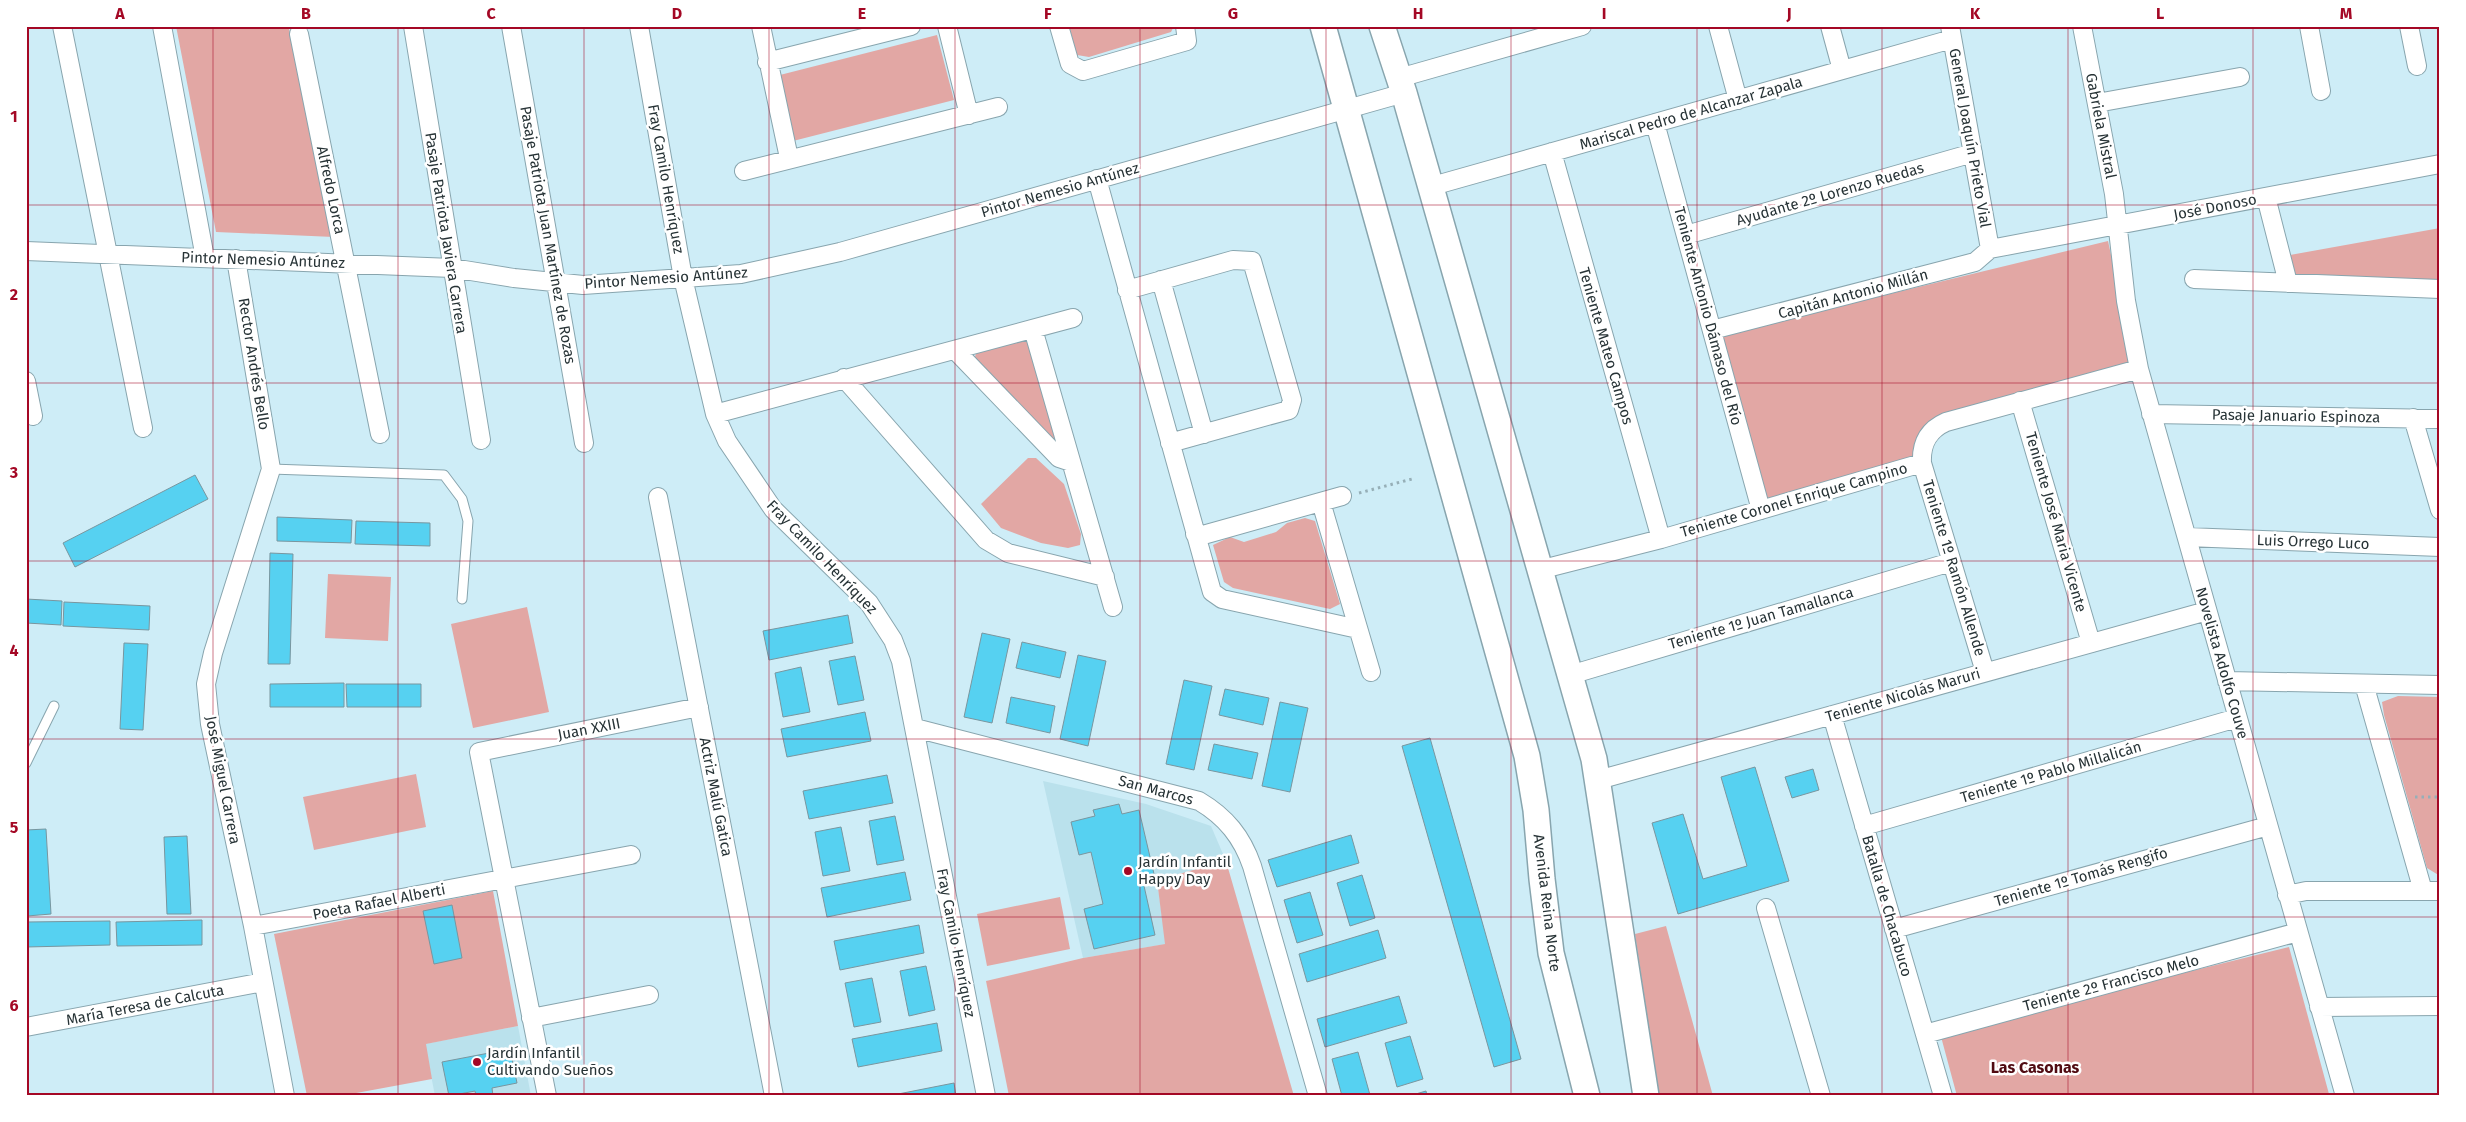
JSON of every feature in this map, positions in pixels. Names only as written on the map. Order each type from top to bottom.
[{"type":"street","points":[[62,26],[143,428]]},
{"type":"street","points":[[162,26],[205,258]]},
{"type":"street","name":"Pasaje Patriota Javiera Carrera","points":[[413,26],[480,440]]},
{"type":"street","name":"Pasaje Patriota Juan Martínez de Rozas","points":[[511,26],[584,443]]},
{"type":"street","name":"Fray Camilo Henríquez","points":[[639,26],[683,278],[714,414],[727,441],[773,509],[869,603],[883,620],[901,661],[986,1096]]},
{"type":"street","points":[[761,26],[767,62],[789,158]]},
{"type":"street","points":[[767,62],[911,26]]},
{"type":"street","points":[[947,26],[969,115]]},
{"type":"street","points":[[1059,26],[1070,64],[1083,72],[1187,41],[1185,26]]},
{"type":"street","name":"Avenida Reina Norte","points":[[1323,26],[1527,756],[1536,810],[1551,953],[1587,1096]]},
{"type":"street","points":[[1382,26],[1401,86],[1570,675],[1598,780],[1646,1096]]},
{"type":"street","name":"Pintor Nemesio Antúnez","points":[[26,251],[452,268],[583,285],[741,274],[787,265],[1346,109],[1401,86],[1582,26]]},
{"type":"street","points":[[1718,26],[1738,100]]},
{"type":"street","points":[[1830,26],[1842,70]]},
{"type":"street","name":"Gabriela Mistral","points":[[2082,26],[2114,194],[2117,226]]},
{"type":"street","points":[[2309,26],[2321,91]]},
{"type":"street","points":[[2409,26],[2417,66]]},
{"type":"street","name":"Mariscal Pedro de Alcanzar Zapala","points":[[1429,187],[1842,70],[1951,33]]},
{"type":"street","name":"General Joaquín Prieto Vial","points":[[1951,33],[1990,249]]},
{"type":"street","name":"Alfredo Lorca","points":[[299,34],[380,434]]},
{"type":"street","points":[[2096,103],[2240,77]]},
{"type":"street","points":[[744,171],[789,158],[998,107]]},
{"type":"street","name":"Teniente Antonio Dámaso del Río","points":[[1655,123],[1761,510]]},
{"type":"street","name":"Teniente Mateo Campos","points":[[1552,152],[1661,539]]},
{"type":"street","name":"Ayudante 2º Lorenzo Ruedas","points":[[1686,236],[1973,153]]},
{"type":"street","name":"José Donoso","points":[[1990,249],[2440,164]]},
{"type":"street","points":[[1097,180],[1212,592],[1222,599],[1358,629]]},
{"type":"street","points":[[2266,197],[2288,283]]},
{"type":"street","name":"Novelista Adolfo Couve","points":[[2117,226],[2126,301],[2139,369],[2345,1096]]},
{"type":"street","name":"Capitán Antonio Millán","points":[[1712,330],[1975,262],[1990,249]]},
{"type":"street","name":"Rector Andrés Bello","points":[[236,259],[271,470]]},
{"type":"street","points":[[1127,290],[1233,260],[1252,261],[1290,390],[1292,400],[1289,410],[1170,444]]},
{"type":"street","points":[[2194,279],[2440,289]]},
{"type":"street","points":[[1161,280],[1204,434]]},
{"type":"street","points":[[714,414],[1073,318]]},
{"type":"street","points":[[1034,329],[1113,607]]},
{"type":"street","points":[[955,350],[1060,458],[1071,462]]},
{"type":"street","name":"Teniente Coronel Enrique Campino","points":[[1539,570],[1661,539],[1922,463],[1923,446],[1938,426],[2020,401],[2139,369]]},
{"type":"street","points":[[844,378],[986,540],[1008,553],[1105,577]]},
{"type":"street","points":[[26,381],[33,416]]},
{"type":"street","name":"Teniente José Maria Vicente","points":[[2020,401],[2091,643]]},
{"type":"street","name":"Pasaje Januario Espinoza","points":[[2151,414],[2440,419]]},
{"type":"street","points":[[2413,418],[2440,510]]},
{"type":"street","name":"Teniente 1º Ramón Allende","points":[[1922,463],[1985,672]]},
{"type":"street","name":"José Miguel Carrera","points":[[271,470],[213,652],[206,684],[210,724],[253,926],[285,1096]]},
{"type":"street","points":[[1195,534],[1203,535],[1342,496]]},
{"type":"street","name":"Actriz Malú Gatica","points":[[658,498],[774,1096]]},
{"type":"street","points":[[1321,502],[1371,672]]},
{"type":"street","name":"Luis Orrego Luco","points":[[2186,536],[2440,547]]},
{"type":"street","name":"Teniente 1º Juan Tamallanca","points":[[1570,675],[1952,562]]},
{"type":"street","name":"Teniente Nicolás Maruri","points":[[1598,780],[2208,610]]},
{"type":"street","points":[[2227,681],[2440,685]]},
{"type":"street","points":[[2287,895],[2306,891],[2432,891],[2364,684]]},
{"type":"street","name":"Juan XXIII","points":[[505,878],[479,752],[699,707]]},
{"type":"street","name":"Batalla de Chacabuco","points":[[1832,715],[1943,1096]]},
{"type":"street","name":"Teniente 1º Pablo Millalicán","points":[[1864,826],[2237,718]]},
{"type":"street","name":"San Marcos","points":[[915,728],[1200,802],[1224,818],[1242,840],[1252,866],[1318,1096]]},
{"type":"street","name":"Teniente 1º Tomás Rengifo","points":[[1894,929],[2268,826]]},
{"type":"street","name":"Poeta Rafael Alberti","points":[[253,926],[631,854]]},
{"type":"street","points":[[505,878],[547,1096]]},
{"type":"street","points":[[1766,908],[1821,1096]]},
{"type":"street","name":"Teniente 2º Francisco Melo","points":[[1925,1034],[2298,932]]},
{"type":"street","name":"María Teresa de Calcuta","points":[[26,1027],[263,982]]},
{"type":"street","points":[[531,1018],[649,995]]},
{"type":"street","points":[[2319,1007],[2440,1006]]},
{"type":"lane","points":[[271,470],[444,475],[462,499],[468,521],[462,600]]},
{"type":"lane","points":[[26,763],[54,706]]},
{"type":"path","points":[[1342,496],[1347,497],[1412,479]]},
{"type":"shaded area","points":[[176,26],[298,26],[289,29],[334,237],[216,232]]},
{"type":"shaded area","points":[[1069,26],[1174,26],[1171,32],[1089,57],[1077,55]]},
{"type":"shaded area","points":[[937,35],[954,100],[793,141],[776,76]]},
{"type":"shaded area","points":[[2440,228],[2440,283],[2293,277],[2290,255]]},
{"type":"shaded area","points":[[2108,241],[2135,366],[1943,419],[1919,460],[1763,506],[1720,335]]},
{"type":"shaded area","points":[[1029,338],[1056,439],[1049,442],[974,361],[976,353]]},
{"type":"shaded area","points":[[1028,458],[1036,458],[1064,484],[1081,534],[1080,545],[1068,548],[1041,543],[1001,528],[981,504]]},
{"type":"shaded area","points":[[1305,518],[1315,521],[1340,604],[1330,609],[1233,588],[1224,582],[1213,545],[1230,537],[1244,542],[1276,532],[1287,523]]},
{"type":"shaded area","points":[[328,574],[391,577],[388,641],[325,638]]},
{"type":"shaded area","points":[[527,607],[549,712],[473,728],[451,624]]},
{"type":"shaded area","points":[[2398,696],[2440,697],[2440,876],[2427,868],[2384,715],[2382,702]]},
{"type":"shaded area","points":[[416,774],[426,827],[314,850],[303,797]]},
{"type":"shaded area","name":"Jardín Infantil Happy Day","points":[[1043,781],[1146,804],[1211,826],[1226,861],[1157,881],[1166,944],[1083,958]]},
{"type":"shaded area","points":[[1226,861],[1294,1096],[1009,1096],[986,981],[1083,958],[1165,944],[1157,880]]},
{"type":"shaded area","points":[[493,891],[518,1026],[426,1044],[432,1079],[340,1096],[307,1096],[274,934]]},
{"type":"shaded area","points":[[1060,897],[1070,949],[987,966],[977,914]]},
{"type":"shaded area","points":[[1666,926],[1713,1096],[1659,1096],[1635,934]]},
{"type":"shaded area","points":[[2289,947],[2329,1094],[1957,1096],[1940,1033]]},
{"type":"shaded area","name":"Jardín Infantil Cultivando Sueños","points":[[518,1026],[531,1096],[435,1096],[425,1044]]},
{"type":"building","points":[[195,475],[208,499],[75,567],[63,543]]},
{"type":"building","points":[[277,517],[352,520],[351,543],[277,541]]},
{"type":"building","points":[[356,521],[430,523],[430,546],[355,544]]},
{"type":"building","points":[[270,553],[293,554],[290,664],[268,664]]},
{"type":"building","points":[[26,599],[62,601],[61,625],[26,623]]},
{"type":"building","points":[[64,602],[150,606],[149,630],[63,626]]},
{"type":"building","points":[[848,615],[853,643],[769,660],[763,631]]},
{"type":"building","points":[[982,633],[1010,639],[992,723],[964,717]]},
{"type":"building","points":[[1022,642],[1066,652],[1060,678],[1016,668]]},
{"type":"building","points":[[124,643],[148,644],[143,730],[120,729]]},
{"type":"building","points":[[1078,655],[1106,661],[1088,746],[1060,739]]},
{"type":"building","points":[[855,656],[864,700],[838,705],[829,661]]},
{"type":"building","points":[[801,667],[810,712],[783,717],[775,673]]},
{"type":"building","points":[[1184,680],[1212,686],[1194,770],[1166,764]]},
{"type":"building","points":[[344,683],[344,707],[270,707],[270,684]]},
{"type":"building","points":[[346,684],[421,684],[421,707],[347,707]]},
{"type":"building","points":[[1225,689],[1269,698],[1263,725],[1219,715]]},
{"type":"building","points":[[1011,697],[1055,706],[1050,733],[1006,723]]},
{"type":"building","points":[[1280,702],[1308,708],[1290,792],[1262,786]]},
{"type":"building","points":[[865,712],[871,741],[787,757],[781,729]]},
{"type":"building","points":[[1430,738],[1521,1059],[1494,1067],[1402,746]]},
{"type":"building","points":[[1214,744],[1258,753],[1252,779],[1208,770]]},
{"type":"building","points":[[1755,767],[1789,881],[1678,914],[1652,823],[1683,814],[1703,879],[1747,866],[1721,777]]},
{"type":"building","points":[[1813,769],[1819,790],[1792,798],[1785,777]]},
{"type":"building","points":[[887,775],[893,803],[809,819],[803,791]]},
{"type":"building","points":[[1119,804],[1122,814],[1139,810],[1154,874],[1142,877],[1155,935],[1094,949],[1084,909],[1103,904],[1091,852],[1079,855],[1071,822],[1095,816],[1093,810]]},
{"type":"building","points":[[895,816],[904,860],[877,865],[869,821]]},
{"type":"building","points":[[841,827],[850,871],[823,876],[815,832]]},
{"type":"building","points":[[46,829],[51,914],[27,916],[26,830]]},
{"type":"building","points":[[1351,835],[1359,863],[1277,887],[1268,860]]},
{"type":"building","points":[[187,836],[191,914],[167,914],[164,837]]},
{"type":"building","points":[[905,872],[911,900],[827,917],[821,888]]},
{"type":"building","points":[[1362,875],[1375,918],[1350,926],[1337,883]]},
{"type":"building","points":[[1310,892],[1323,935],[1297,943],[1284,900]]},
{"type":"building","points":[[452,905],[462,958],[434,964],[423,911]]},
{"type":"building","points":[[202,920],[202,945],[117,946],[116,922]]},
{"type":"building","points":[[110,921],[110,945],[26,947],[26,922]]},
{"type":"building","points":[[919,925],[924,953],[840,970],[834,941]]},
{"type":"building","points":[[1378,930],[1386,958],[1307,982],[1299,954]]},
{"type":"building","points":[[926,966],[935,1010],[909,1016],[900,971]]},
{"type":"building","points":[[872,978],[881,1022],[854,1027],[845,983]]},
{"type":"building","points":[[1399,996],[1407,1023],[1325,1047],[1317,1019]]},
{"type":"building","points":[[937,1023],[942,1051],[858,1067],[852,1039]]},
{"type":"building","points":[[1410,1036],[1423,1079],[1397,1087],[1385,1043]]},
{"type":"building","points":[[510,1049],[517,1083],[492,1088],[493,1096],[476,1096],[475,1091],[449,1096],[442,1062]]},
{"type":"building","points":[[1358,1052],[1370,1095],[1342,1096],[1332,1059]]},
{"type":"building","points":[[954,1083],[956,1096],[888,1096]]},
{"type":"building","points":[[1426,1091],[1427,1096],[1409,1096]]},
{"type":"place","name":"Jardín Infantil Happy Day","points":[[1128,871]]},
{"type":"place","name":"Jardín Infantil Cultivando Sueños","points":[[477,1062]]},
{"type":"district","name":"Las Casonas","points":[[2035,1067]]}]
